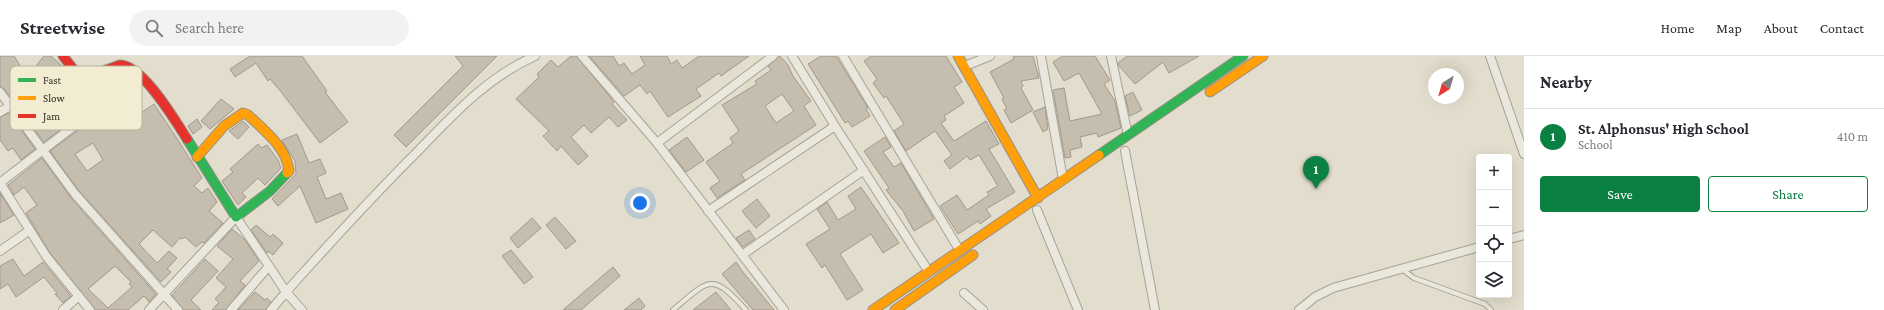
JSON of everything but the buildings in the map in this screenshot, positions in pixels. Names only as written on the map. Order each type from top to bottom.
[{"type":"main road","points":[[63,56],[71,66]]},
{"type":"main road","points":[[958,56],[965,66],[1037,207]]},
{"type":"main road","points":[[873,310],[960,251],[1037,207],[1064,179],[1243,56]]},
{"type":"main road","points":[[1204,97],[1263,56]]},
{"type":"main road","points":[[117,66],[128,66]]},
{"type":"main road","points":[[142,77],[167,108],[197,157],[236,217],[270,191],[289,171],[288,162],[279,148],[248,115],[243,113],[236,115],[197,157]]},
{"type":"main road","points":[[895,310],[979,251]]},
{"type":"street","points":[[271,310],[360,210],[448,120],[488,83],[512,67],[535,56]]},
{"type":"street","points":[[582,56],[656,143],[784,310]]},
{"type":"street","points":[[656,143],[773,56]]},
{"type":"street","points":[[792,56],[929,272]]},
{"type":"street","points":[[843,56],[960,251]]},
{"type":"street","points":[[965,66],[990,56]]},
{"type":"street","points":[[1041,56],[1064,179]]},
{"type":"street","points":[[1110,56],[1128,135]]},
{"type":"street","points":[[1490,56],[1524,154]]},
{"type":"street","points":[[0,92],[10,106],[0,112]]},
{"type":"street","points":[[708,211],[835,126]]},
{"type":"street","points":[[28,130],[76,194],[178,310]]},
{"type":"street","points":[[69,130],[1,182],[46,256],[90,310]]},
{"type":"street","points":[[1125,151],[1155,310]]},
{"type":"street","points":[[742,255],[864,170]]},
{"type":"street","points":[[1037,207],[1078,310]]},
{"type":"street","points":[[149,310],[236,217],[286,292],[301,310]]},
{"type":"street","points":[[0,251],[30,230]]},
{"type":"street","points":[[1512,238],[1524,235]]},
{"type":"street","points":[[1299,310],[1316,297],[1333,288],[1476,248]]},
{"type":"street","points":[[231,310],[269,266]]},
{"type":"street","points":[[964,293],[982,310]]},
{"type":"street","points":[[63,310],[79,296]]},
{"type":"lane","points":[[1400,268],[1414,278],[1485,304],[1491,310]]},
{"type":"lane","points":[[673,310],[703,285],[711,283],[718,285],[732,294],[746,310]]},
{"type":"traffic: fast","points":[[1099,155],[1243,56]]},
{"type":"traffic: fast","points":[[187,139],[236,217],[270,191],[287,173]]},
{"type":"traffic: slow","points":[[958,56],[1038,198]]},
{"type":"traffic: slow","points":[[1210,92],[1263,56]]},
{"type":"traffic: slow","points":[[197,157],[224,126],[243,113],[248,115],[274,140],[284,155],[289,171],[287,173]]},
{"type":"traffic: slow","points":[[873,310],[1099,155]]},
{"type":"traffic: slow","points":[[895,310],[973,255]]},
{"type":"traffic: jam","points":[[63,56],[71,66]]},
{"type":"traffic: jam","points":[[117,66],[124,66]]},
{"type":"traffic: jam","points":[[142,78],[158,95],[187,139]]},
{"type":"place","name":"St. Alphonsus' High School","points":[[1316,189]]}]
